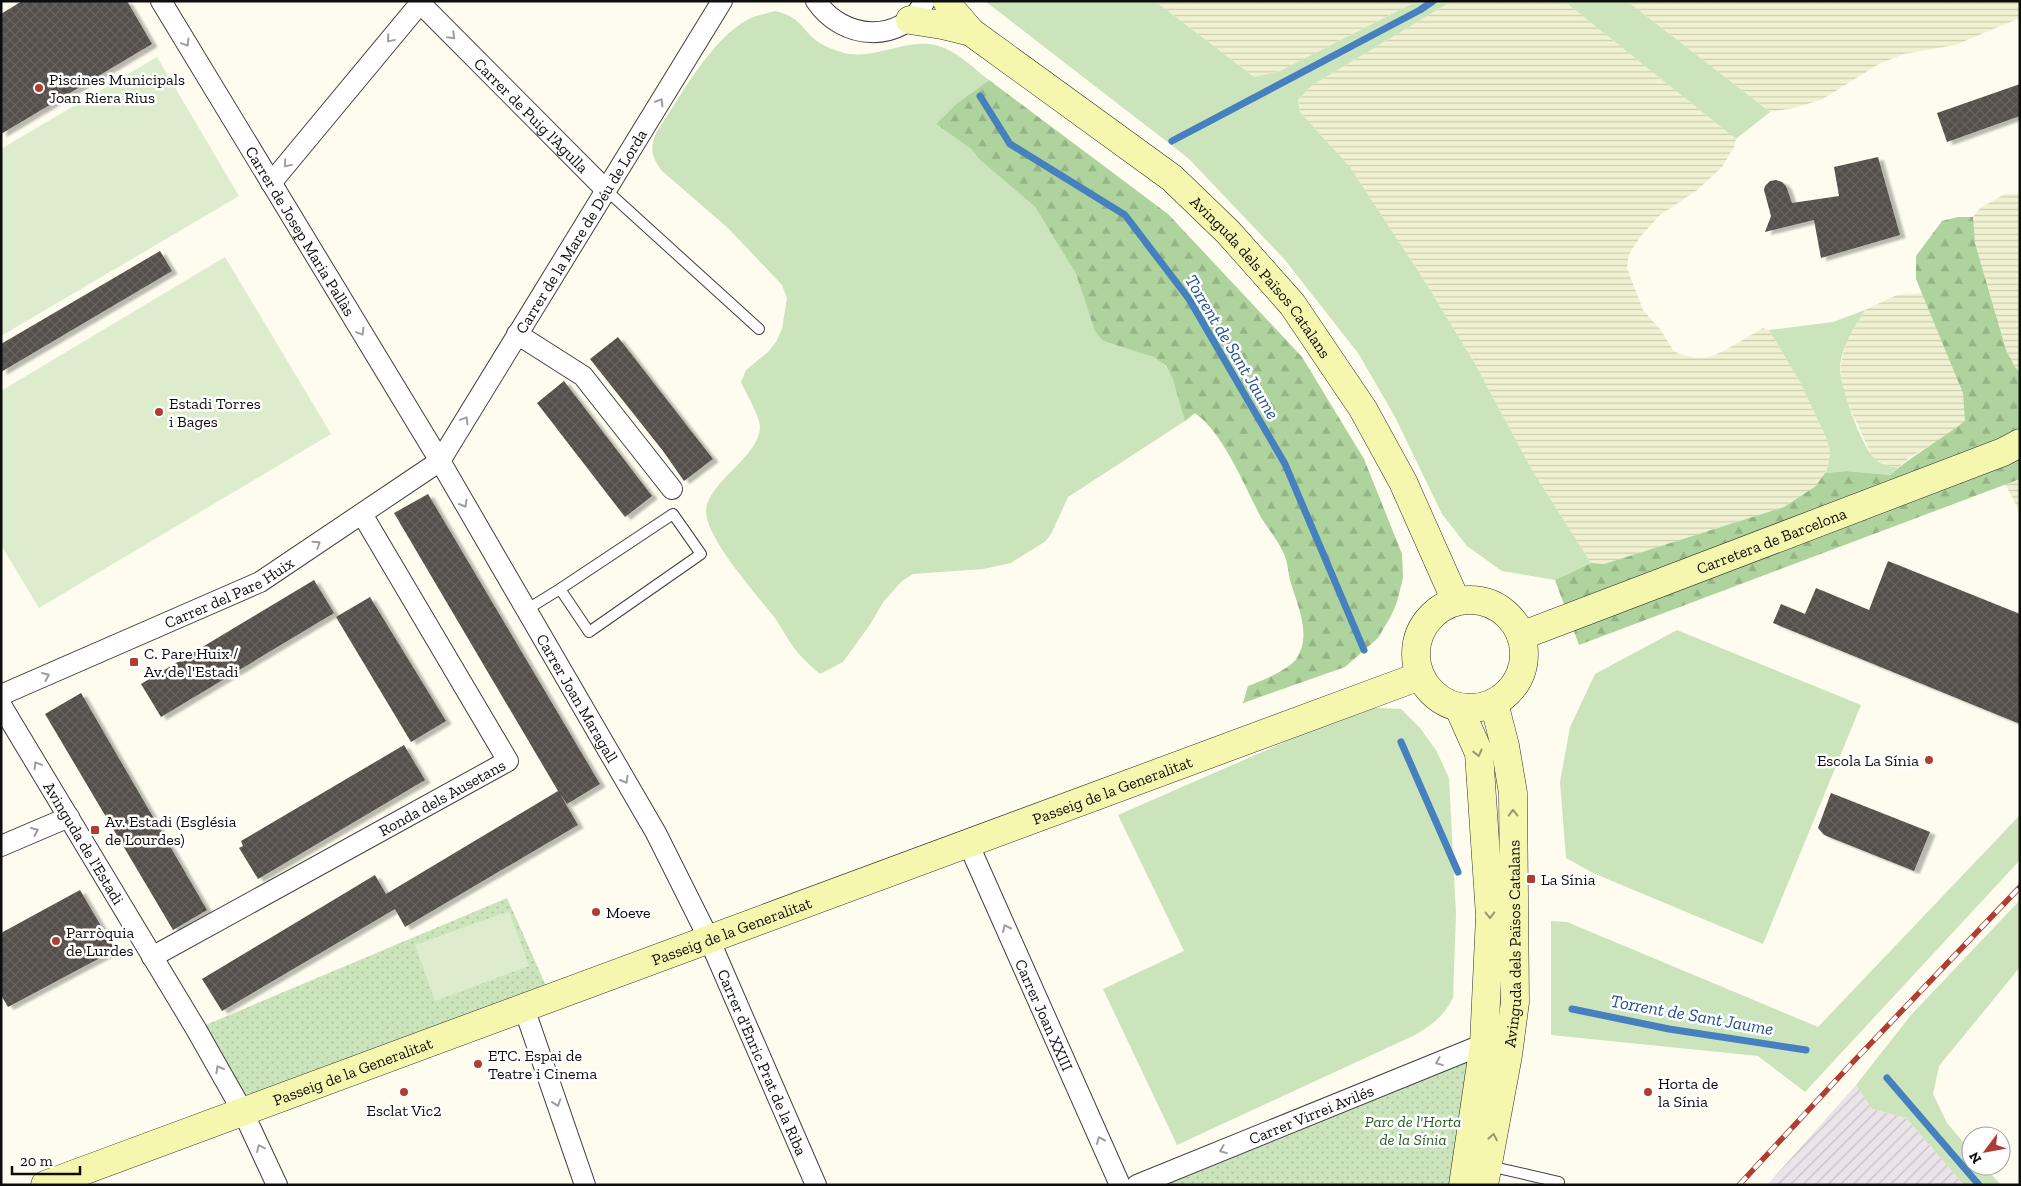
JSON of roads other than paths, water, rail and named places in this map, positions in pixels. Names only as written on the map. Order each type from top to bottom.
[{"type":"street","name":"Carrer de Josep Maria Pallàs","points":[[161,1],[440,461]]},
{"type":"street","name":"Carrer de la Mare de Déu de Lorda","points":[[440,461],[722,1]]},
{"type":"street","points":[[816,1],[830,18],[849,29],[870,33],[891,30],[918,11]]},
{"type":"street","name":"Avinguda dels Països Catalans","points":[[947,1],[952,10],[971,32],[1172,178],[1228,232],[1292,304],[1363,409],[1404,482],[1456,602]]},
{"type":"street","points":[[271,183],[420,2]]},
{"type":"street","name":"Carrer de Puig l'Agulla","points":[[420,2],[606,190]]},
{"type":"street","name":"Avinguda dels Països Catalans","points":[[918,11],[942,25],[971,32]]},
{"type":"street","points":[[518,334],[583,376],[672,489]]},
{"type":"street","name":"Carretera de Barcelona","points":[[1521,636],[2003,452],[2020,443]]},
{"type":"street","name":"Carrer del Pare Huix","points":[[1,696],[260,582],[440,461]]},
{"type":"street","name":"Carrer Joan Maragall","points":[[440,461],[656,833],[709,939]]},
{"type":"street","name":"Ronda dels Ausetans","points":[[152,957],[508,761],[362,514]]},
{"type":"street","points":[[1472,600],[1488,603],[1508,616],[1521,636],[1524,651],[1523,667],[1517,682],[1507,694],[1494,703],[1477,708],[1460,708],[1443,702],[1429,691],[1420,676],[1415,658],[1417,639],[1426,622],[1439,609],[1456,602],[1472,600]]},
{"type":"street","name":"Passeig de la Generalitat","points":[[45,1185],[1420,676]]},
{"type":"street","name":"Avinguda dels Països Catalans","points":[[1486,1175],[1515,1002],[1513,793],[1505,746],[1494,703]]},
{"type":"street","name":"Avinguda de l'Estadi","points":[[1,705],[196,1029],[243,1112],[277,1185]]},
{"type":"street","name":"Avinguda dels Països Catalans","points":[[1460,708],[1479,753],[1490,916],[1484,1044],[1462,1185]]},
{"type":"street","points":[[1,846],[68,817]]},
{"type":"street","name":"Carrer Joan XXIII","points":[[968,843],[1120,1185]]},
{"type":"street","name":"Carrer d'Enric Prat de la Riba","points":[[709,939],[816,1185]]},
{"type":"street","points":[[524,1008],[585,1185]]},
{"type":"street","name":"Carrer Virrei Avilés","points":[[1137,1185],[1484,1044]]},
{"type":"lane","name":"Carrer de Puig l'Agulla","points":[[606,190],[759,329]]},
{"type":"lane","points":[[526,610],[673,514],[701,554],[589,632],[560,589]]},
{"type":"lane","points":[[1486,1175],[1559,1182]]},
{"type":"waterway","points":[[1172,141],[1420,10],[1433,1]]},
{"type":"waterway","name":"Torrent de Sant Jaume","points":[[980,96],[1010,144],[1125,215],[1189,299],[1285,464],[1364,650]]},
{"type":"waterway","name":"Torrent de Sant Jaume","points":[[1401,742],[1458,872]]},
{"type":"waterway","name":"Torrent de Sant Jaume","points":[[1572,1009],[1669,1029],[1806,1050]]},
{"type":"waterway","name":"Torrent de Sant Jaume","points":[[1887,1078],[1979,1185]]},
{"type":"railway","points":[[1739,1185],[2020,887]]},
{"type":"place","name":"Piscines Municipals Joan Riera Rius","points":[[39,88]]},
{"type":"place","name":"Estadi Torres i Bages","points":[[159,412]]},
{"type":"place","name":"C. Pare Huix / Av. de l'Estadi","points":[[134,662]]},
{"type":"place","name":"Escola La Sínia","points":[[1929,760]]},
{"type":"place","name":"Av. Estadi (Església de Lourdes)","points":[[95,830]]},
{"type":"place","name":"La Sínia","points":[[1531,879]]},
{"type":"place","name":"Moeve","points":[[596,912]]},
{"type":"place","name":"Parròquia de Lurdes","points":[[56,941]]},
{"type":"place","name":"ETC. Espai de Teatre i Cinema","points":[[478,1064]]},
{"type":"place","name":"Esclat Vic2","points":[[404,1092]]},
{"type":"place","name":"Horta de la Sínia","points":[[1648,1092]]},
{"type":"park label","name":"Parc de l'Horta de la Sínia","points":[[1413,1130]]}]
